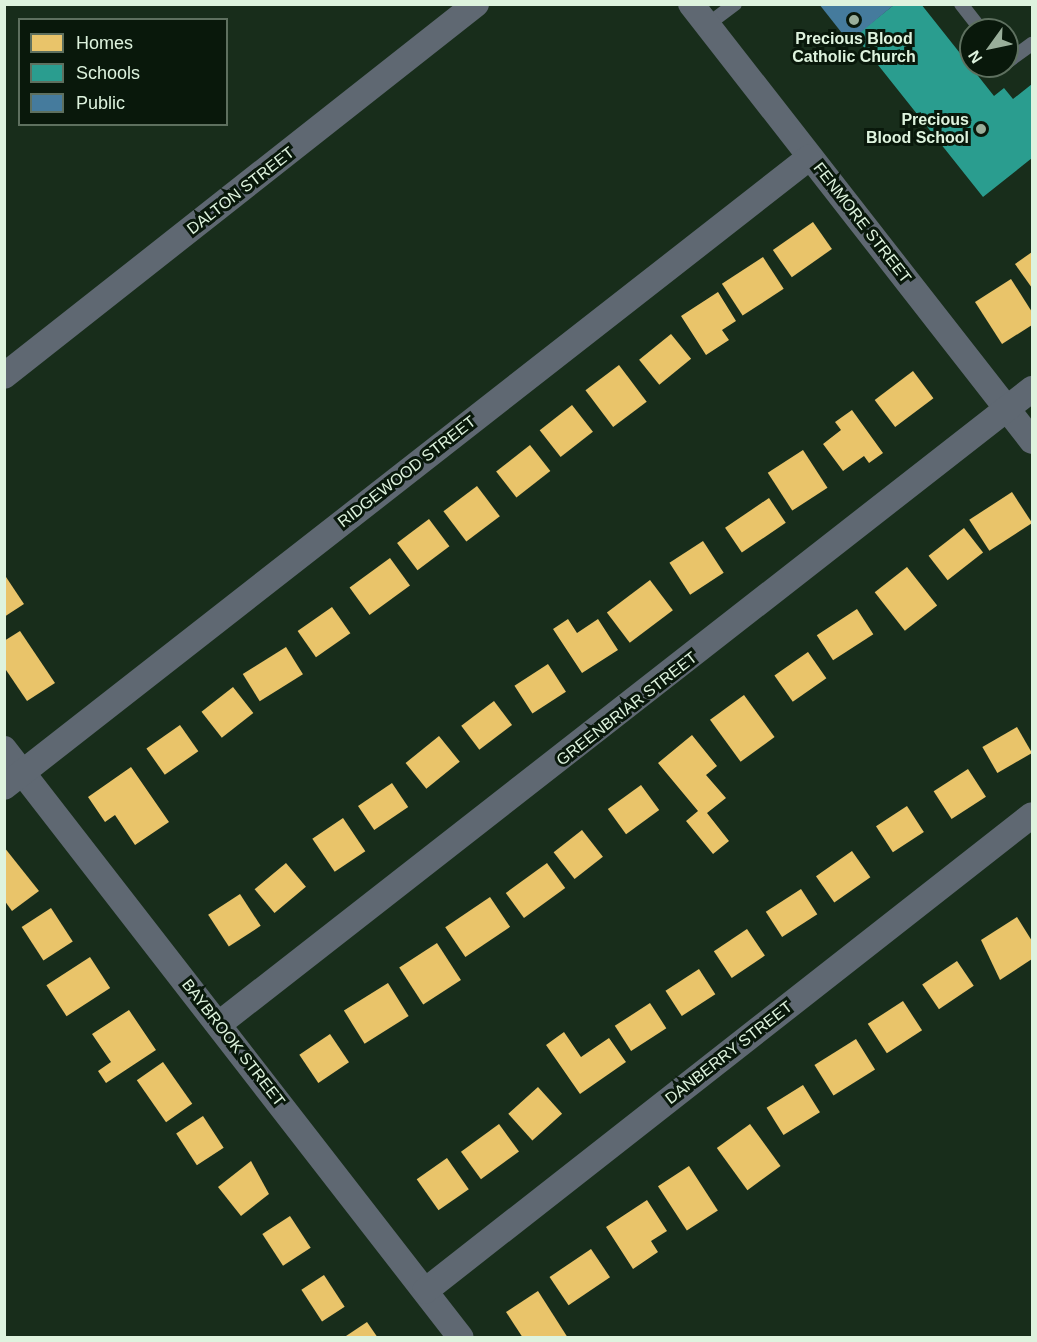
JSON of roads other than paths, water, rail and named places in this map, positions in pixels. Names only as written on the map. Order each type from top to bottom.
[{"type":"street","name":"DALTON STREET","points":[[4,376],[476,4]]},
{"type":"street","name":"FENMORE STREET","points":[[691,4],[1032,441]]},
{"type":"street","name":"RIDGEWOOD STREET","points":[[14,780],[810,156]]},
{"type":"street","name":"GREENBRIAR STREET","points":[[219,1024],[1032,389]]},
{"type":"street","name":"BAYBROOK STREET","points":[[4,748],[14,780],[219,1024],[461,1338]]},
{"type":"street","name":"DANBERRY STREET","points":[[426,1291],[1032,815]]},
{"type":"lane","points":[[707,25],[735,4]]},
{"type":"lane","points":[[961,4],[972,18]]},
{"type":"lane","points":[[1019,53],[1032,44]]},
{"type":"place","name":"Precious Blood Catholic Church","points":[[854,20]]},
{"type":"place","name":"Precious Blood School","points":[[981,129]]}]
